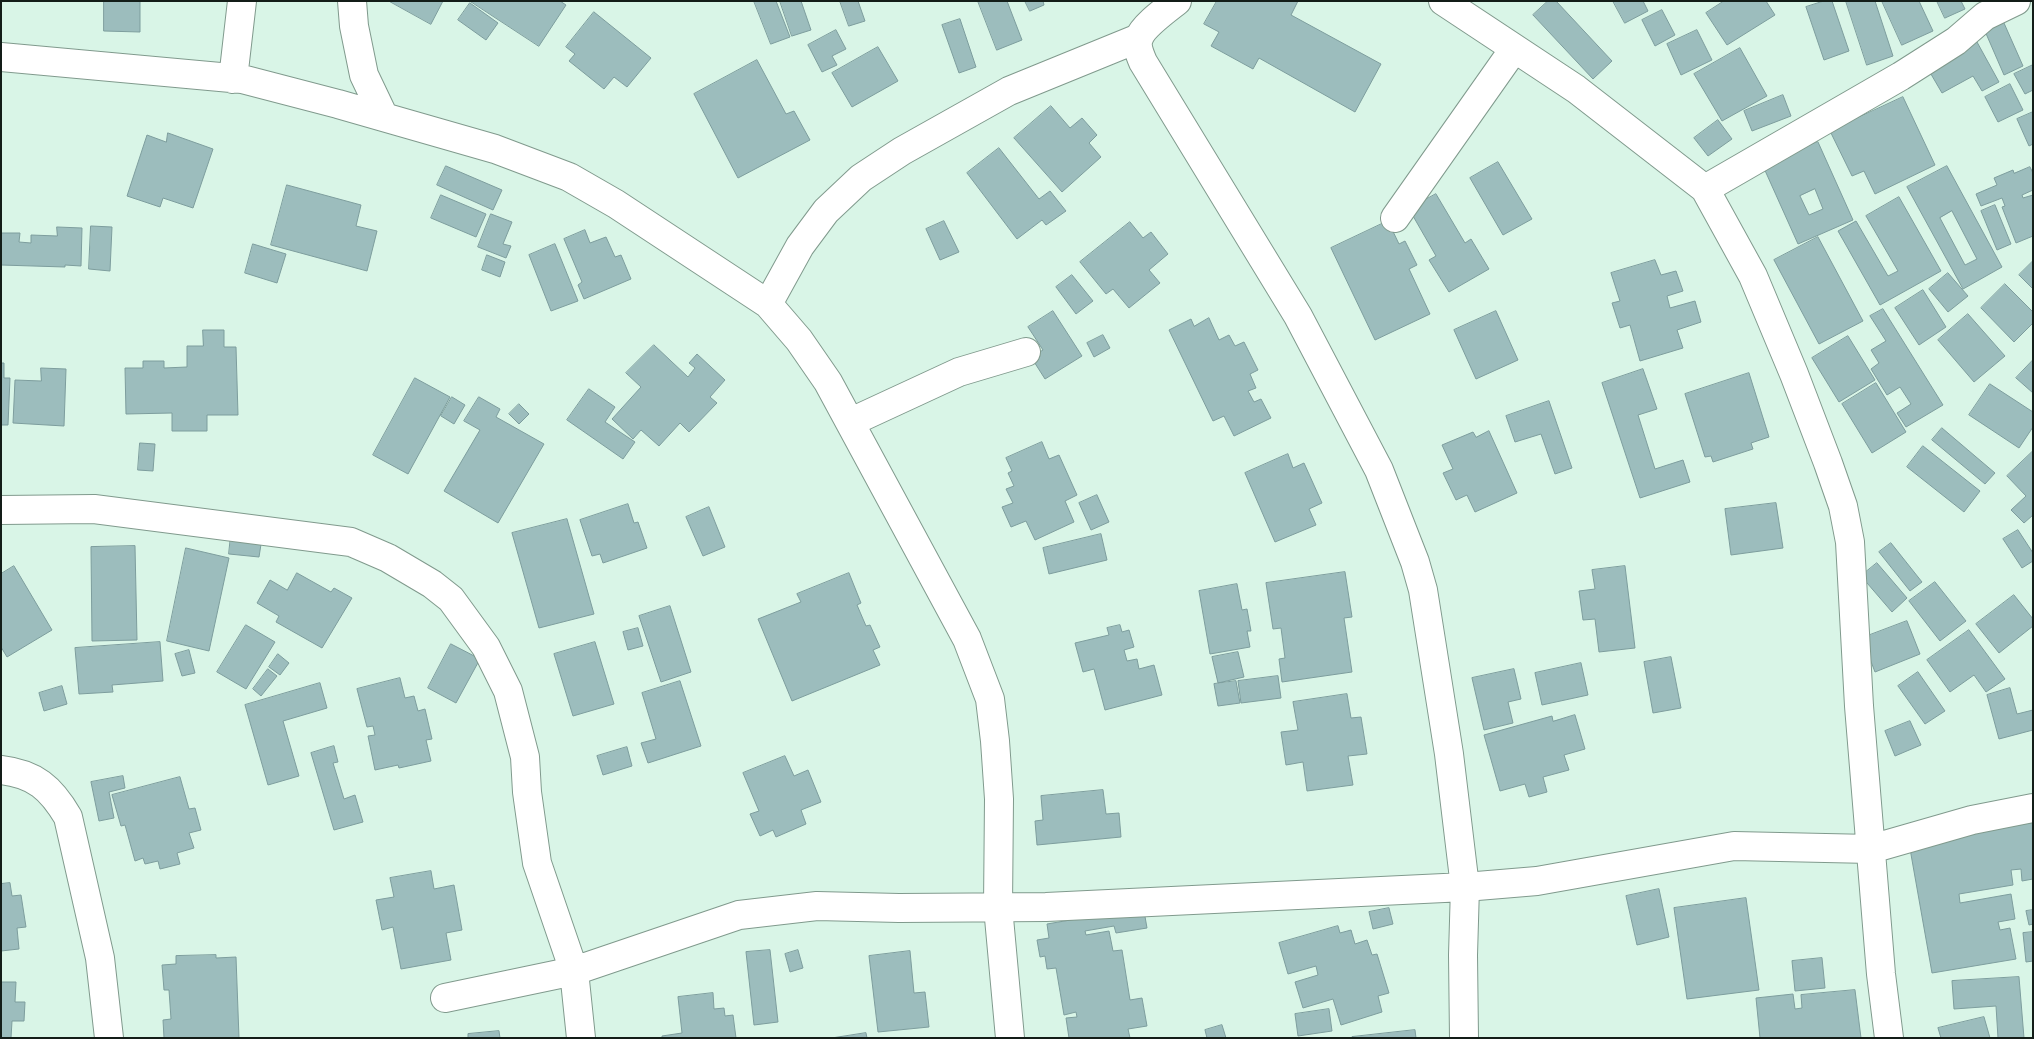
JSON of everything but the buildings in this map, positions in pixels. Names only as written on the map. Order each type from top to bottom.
[{"type":"street","points":[[233,79],[242,1]]},
{"type":"street","points":[[352,1],[354,26],[364,75],[384,117]]},
{"type":"street","points":[[768,304],[800,246],[826,211],[862,178],[902,151],[1009,91],[1139,38],[1149,25],[1177,1]]},
{"type":"street","points":[[1443,1],[1576,89],[1705,189],[1753,276],[1794,374],[1843,506],[1850,542],[1859,706],[1889,1038]]},
{"type":"street","points":[[1705,189],[1893,81],[1956,41],[1985,16],[2016,1]]},
{"type":"street","points":[[1139,38],[1138,51],[1143,62],[1298,316],[1345,404],[1378,470],[1415,562],[1423,590],[1449,754],[1466,887],[1463,955],[1464,1038]]},
{"type":"street","points":[[1395,218],[1514,49]]},
{"type":"street","points":[[1,57],[233,79],[338,104],[495,149],[569,177],[616,204],[768,304],[799,340],[828,382],[967,639],[990,699],[999,799],[998,907],[1010,1038]]},
{"type":"street","points":[[850,422],[959,372],[1026,352]]},
{"type":"street","points":[[1,510],[94,509],[350,542],[388,558],[451,599],[486,647],[508,691],[525,757],[527,792],[537,863],[574,971],[581,1038]]},
{"type":"street","points":[[1,770],[17,772],[38,781],[56,797],[68,816],[100,958],[109,1038]]},
{"type":"street","points":[[445,998],[574,971],[739,915],[817,906],[899,908],[1046,907],[1466,887],[1537,881],[1734,846],[1871,848],[1972,820],[2033,808]]}]
